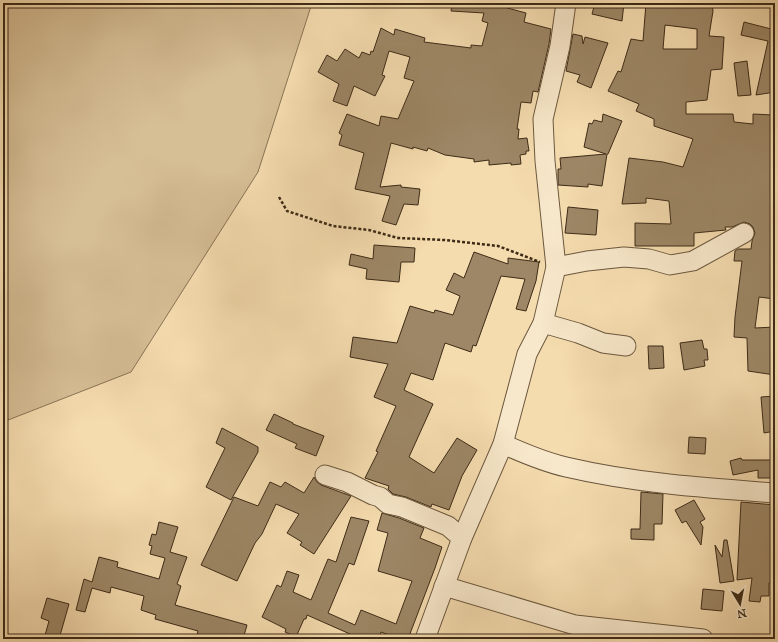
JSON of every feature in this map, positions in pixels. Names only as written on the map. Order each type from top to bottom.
[{"type":"street","points":[[425,639],[462,538],[503,444],[527,354],[543,323],[556,267],[542,120],[560,46],[566,3]]},
{"type":"street","points":[[556,267],[624,256],[649,259],[670,265],[693,261],[744,233]]},
{"type":"street","points":[[543,323],[578,333],[603,343],[626,346]]},
{"type":"street","points":[[503,444],[565,467],[604,475],[694,487],[775,493]]},
{"type":"street","points":[[325,475],[347,482],[380,497],[388,504],[402,507],[448,526],[462,538]]},
{"type":"street","points":[[444,586],[575,625],[703,639]]},
{"type":"path","points":[[279,197],[286,211],[333,226],[369,230],[398,238],[445,240],[498,246],[556,267]]},
{"type":"shaded area","points":[[3,3],[312,3],[258,172],[131,372],[3,422]]},
{"type":"building","points":[[452,3],[489,3],[526,13],[524,22],[551,29],[538,92],[533,91],[531,103],[521,102],[517,129],[519,129],[518,139],[527,138],[529,151],[526,151],[526,154],[520,155],[521,164],[511,165],[511,163],[489,165],[489,160],[474,162],[474,159],[445,155],[428,148],[427,151],[391,143],[380,187],[401,185],[401,187],[420,189],[418,205],[404,204],[396,225],[382,221],[390,196],[355,189],[364,153],[339,145],[342,135],[339,133],[347,114],[379,126],[381,116],[398,119],[414,81],[404,78],[410,57],[389,51],[382,75],[385,76],[375,96],[354,86],[347,106],[333,101],[339,84],[318,72],[327,55],[337,61],[345,49],[359,58],[362,52],[370,55],[371,51],[373,52],[381,28],[394,35],[395,29],[425,38],[424,42],[471,48],[471,45],[482,46],[488,23],[482,21],[484,13],[451,11]]},
{"type":"building","points":[[595,3],[624,3],[622,21],[592,14]]},
{"type":"building","points":[[646,3],[690,5],[689,3],[712,3],[713,11],[709,36],[724,37],[722,69],[711,70],[707,100],[686,102],[686,114],[733,114],[734,122],[753,124],[753,114],[773,115],[773,137],[775,137],[775,299],[759,297],[755,328],[775,327],[775,375],[748,371],[747,338],[734,337],[742,261],[734,261],[735,251],[738,249],[751,249],[755,233],[750,224],[744,222],[732,227],[725,227],[726,230],[694,233],[694,246],[635,246],[635,223],[671,224],[669,201],[646,198],[646,203],[622,204],[629,158],[663,162],[683,167],[693,139],[654,126],[654,119],[636,111],[639,104],[608,91],[618,71],[621,72],[631,39],[643,41]],"holes":[[[665,25],[697,29],[697,49],[663,49]]]},
{"type":"building","points":[[744,22],[775,30],[775,92],[756,95],[768,41],[741,35]]},
{"type":"building","points":[[573,34],[582,36],[583,44],[585,37],[608,43],[591,88],[577,82],[580,75],[566,71]]},
{"type":"building","points":[[747,61],[751,95],[738,96],[734,63]]},
{"type":"building","points":[[603,114],[622,121],[607,154],[602,186],[588,184],[588,187],[558,185],[558,169],[561,169],[560,158],[606,154],[584,147],[589,123],[592,124],[594,120],[602,122]]},
{"type":"building","points":[[568,207],[598,210],[596,235],[565,233]]},
{"type":"building","points":[[374,245],[415,248],[414,262],[401,262],[399,282],[366,279],[367,269],[349,265],[351,254],[373,259]]},
{"type":"building","points":[[474,252],[508,264],[508,258],[539,262],[536,281],[526,311],[516,309],[525,279],[501,276],[476,346],[473,345],[471,352],[445,343],[433,380],[411,373],[404,390],[433,404],[409,457],[434,473],[457,438],[477,450],[462,476],[449,510],[432,504],[431,507],[406,497],[393,494],[388,489],[389,486],[365,478],[378,452],[376,451],[396,406],[374,397],[388,364],[350,357],[353,337],[397,343],[410,306],[434,313],[435,310],[453,315],[460,296],[446,290],[454,273],[464,278]]},
{"type":"building","points":[[702,340],[704,349],[707,349],[708,360],[704,360],[705,366],[684,370],[680,343]]},
{"type":"building","points":[[648,346],[663,346],[664,368],[649,369]]},
{"type":"building","points":[[775,396],[775,431],[764,433],[761,397]]},
{"type":"building","points":[[274,414],[293,424],[324,436],[316,456],[295,448],[297,444],[266,430]]},
{"type":"building","points":[[222,428],[258,447],[258,452],[231,500],[206,487],[225,448],[216,443]]},
{"type":"building","points":[[689,437],[706,438],[705,454],[688,453]]},
{"type":"building","points":[[741,458],[742,460],[775,460],[775,478],[758,478],[758,470],[733,475],[730,461]]},
{"type":"building","points":[[314,477],[321,485],[351,496],[314,554],[300,545],[302,542],[287,533],[299,514],[276,504],[237,581],[201,565],[234,497],[258,506],[270,482],[281,487],[285,482],[304,493]]},
{"type":"building","points":[[641,492],[663,494],[662,524],[654,524],[654,540],[631,539],[631,529],[640,529]]},
{"type":"building","points":[[694,500],[705,519],[700,522],[703,527],[701,545],[686,521],[682,523],[675,510]]},
{"type":"building","points":[[741,502],[775,505],[775,582],[769,583],[769,596],[761,596],[760,602],[749,601],[752,578],[737,580]]},
{"type":"building","points":[[382,513],[424,528],[420,538],[442,547],[408,639],[400,639],[381,632],[379,639],[348,639],[350,634],[307,615],[296,637],[285,632],[286,629],[262,617],[277,585],[281,587],[287,571],[299,575],[293,592],[311,600],[328,559],[336,562],[351,517],[369,521],[354,565],[349,563],[328,613],[355,625],[361,610],[396,624],[412,581],[378,571],[388,533],[377,530]]},
{"type":"building","points":[[159,522],[178,527],[170,552],[187,557],[177,584],[181,586],[175,605],[247,625],[243,639],[209,639],[197,635],[198,631],[155,619],[156,615],[141,610],[144,596],[111,587],[110,593],[92,588],[85,612],[76,610],[84,579],[92,582],[99,557],[118,562],[117,567],[159,579],[165,558],[150,554],[152,546],[149,545],[152,534],[156,535]]},
{"type":"building","points":[[724,540],[727,540],[734,581],[720,583],[715,545],[722,557]]},
{"type":"building","points":[[703,589],[724,591],[722,611],[701,609]]},
{"type":"building","points":[[47,598],[69,604],[59,639],[44,639],[49,621],[41,618]]}]
